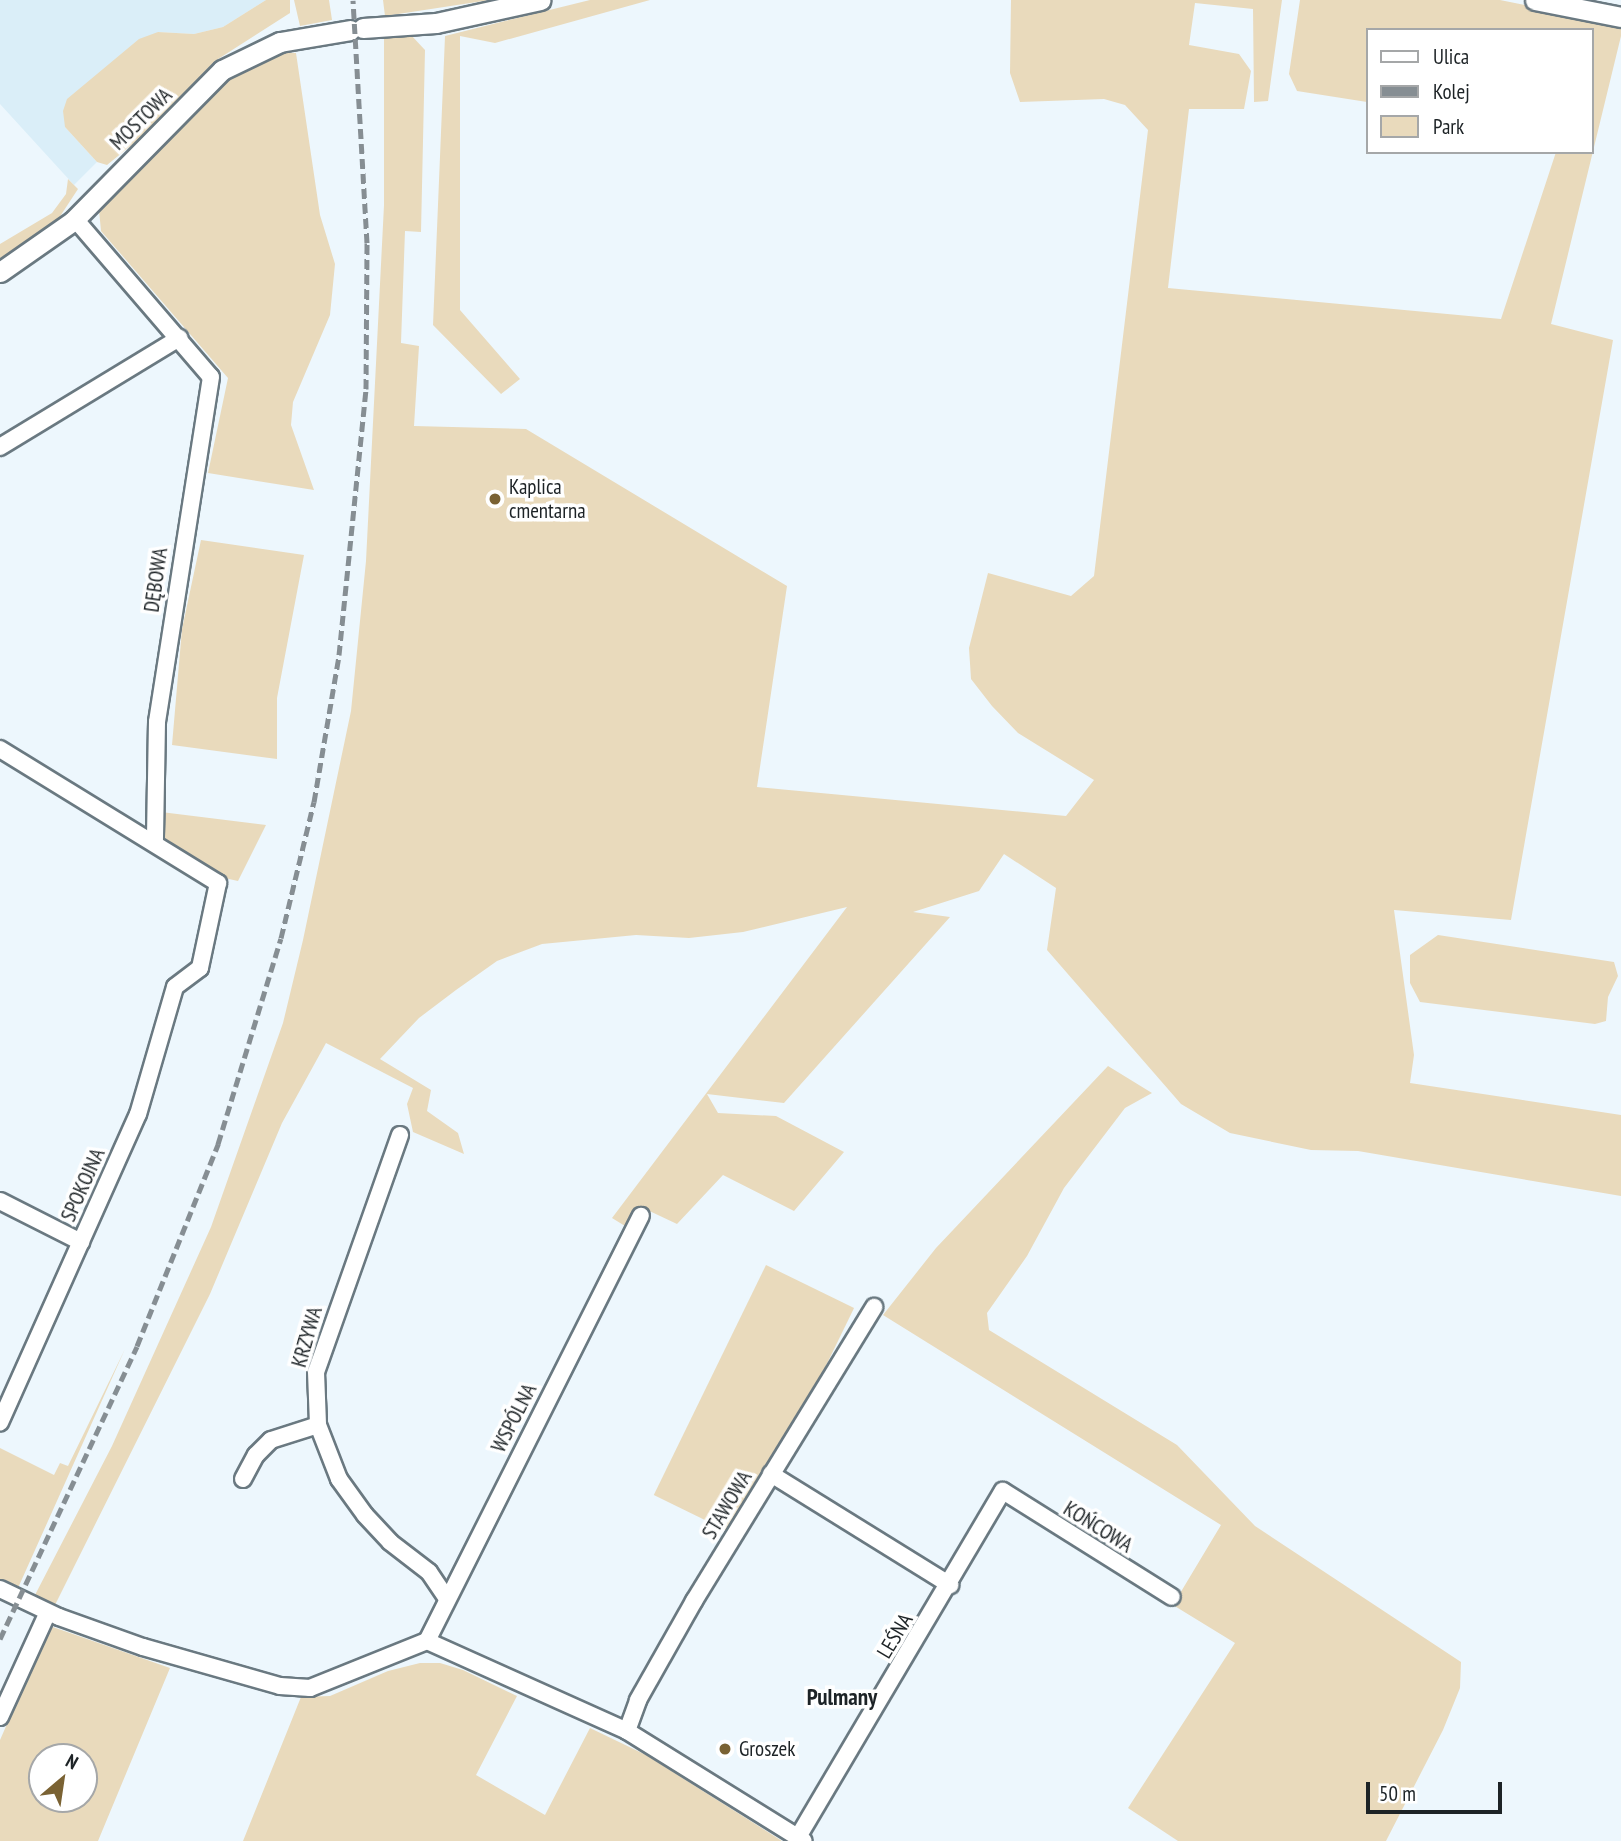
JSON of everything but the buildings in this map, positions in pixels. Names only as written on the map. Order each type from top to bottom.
[{"type":"street","name":"MOSTOWA","points":[[0,272],[75,219],[222,70],[280,42],[348,30],[436,23],[541,0]]},
{"type":"street","points":[[1535,0],[1621,18]]},
{"type":"street","name":"DĘBOWA","points":[[75,219],[211,377],[157,722],[155,841]]},
{"type":"street","points":[[0,447],[179,338]]},
{"type":"street","points":[[0,749],[155,841]]},
{"type":"street","name":"SPOKOJNA","points":[[0,1423],[138,1115],[174,987],[200,968],[218,883],[155,841]]},
{"type":"street","name":"KRZYWA","points":[[400,1135],[319,1361],[318,1425],[338,1479],[390,1542],[429,1572],[446,1597]]},
{"type":"street","points":[[0,1201],[81,1242]]},
{"type":"street","name":"WSPÓLNA","points":[[427,1641],[446,1597],[641,1216]]},
{"type":"street","name":"STAWOWA","points":[[626,1731],[669,1645],[874,1307]]},
{"type":"street","points":[[243,1479],[256,1454],[271,1440],[318,1425]]},
{"type":"street","points":[[771,1474],[950,1585]]},
{"type":"street","name":"LEŚNA","points":[[801,1839],[1003,1491]]},
{"type":"street","name":"KOŃCOWA","points":[[1003,1491],[1172,1597]]},
{"type":"street","points":[[0,1589],[48,1612],[143,1647],[279,1686],[310,1688],[427,1641],[626,1731],[801,1839]]},
{"type":"street","points":[[0,1717],[48,1612]]},
{"type":"shaded area","points":[[0,0],[266,0],[223,27],[194,34],[158,32],[65,127],[97,162],[74,185],[0,104]]},
{"type":"green space","points":[[266,0],[290,0],[290,13],[215,61],[144,135],[107,165],[97,162],[65,127],[63,111],[67,99],[139,39],[158,32],[194,34],[223,27]]},
{"type":"green space","points":[[294,0],[329,0],[332,20],[300,26]]},
{"type":"green space","points":[[383,0],[490,0],[385,16]]},
{"type":"green space","points":[[590,0],[650,0],[495,43],[460,36],[460,310],[520,379],[501,394],[433,325],[445,36]]},
{"type":"green space","points":[[1011,0],[1282,0],[1268,101],[1254,102],[1253,9],[1195,3],[1189,45],[1239,54],[1251,71],[1244,109],[1189,109],[1168,288],[1501,319],[1555,154],[1592,154],[1551,324],[1613,340],[1511,920],[1394,910],[1414,1055],[1410,1083],[1621,1115],[1621,1196],[1358,1151],[1311,1150],[1230,1133],[1181,1104],[1047,950],[1056,888],[1004,854],[979,891],[913,912],[950,917],[784,1103],[707,1094],[718,1113],[776,1116],[844,1152],[794,1211],[723,1175],[677,1224],[641,1207],[625,1226],[612,1218],[847,907],[743,932],[689,938],[636,935],[542,944],[497,961],[456,990],[419,1018],[380,1059],[431,1090],[427,1111],[458,1133],[464,1154],[413,1132],[407,1104],[413,1088],[326,1043],[282,1123],[210,1294],[55,1605],[35,1595],[112,1446],[211,1227],[283,1023],[303,940],[351,711],[366,561],[384,205],[384,37],[410,34],[425,50],[421,232],[405,231],[401,343],[419,346],[414,426],[526,429],[787,586],[757,787],[1066,816],[1094,780],[1018,733],[992,706],[971,679],[969,648],[988,573],[1071,596],[1094,576],[1148,130],[1125,105],[1104,99],[1020,102],[1010,73]]},
{"type":"green space","points":[[1300,0],[1500,0],[1621,24],[1621,36],[1593,151],[1593,28],[1366,28],[1366,102],[1297,91],[1289,74]]},
{"type":"green space","points":[[276,52],[296,53],[320,215],[335,264],[330,315],[293,402],[291,425],[314,490],[208,473],[228,378],[101,231],[99,210],[227,79]]},
{"type":"green space","points":[[68,179],[78,189],[57,221],[27,244],[0,258],[0,244],[52,213],[66,194]]},
{"type":"green space","points":[[201,540],[304,555],[277,698],[277,759],[172,745],[182,629]]},
{"type":"green space","points":[[161,812],[266,825],[238,881],[220,877],[160,839]]},
{"type":"green space","points":[[1438,935],[1614,962],[1618,976],[1608,997],[1606,1021],[1595,1024],[1420,1002],[1410,983],[1410,955]]},
{"type":"green space","points":[[1108,1066],[1152,1093],[1125,1108],[1064,1188],[1027,1256],[987,1313],[989,1330],[1177,1445],[1255,1526],[1461,1662],[1460,1688],[1443,1730],[1386,1841],[1178,1841],[1128,1808],[1235,1643],[1173,1605],[1221,1525],[883,1315],[936,1248]]},
{"type":"green space","points":[[766,1265],[854,1308],[742,1538],[654,1495]]},
{"type":"green space","points":[[125,1349],[18,1588],[0,1581],[0,1448],[54,1475],[60,1463],[68,1466]]},
{"type":"green space","points":[[50,1626],[170,1668],[98,1841],[0,1841],[0,1740]]},
{"type":"green space","points":[[420,1663],[440,1663],[463,1670],[517,1696],[476,1775],[545,1815],[590,1728],[646,1755],[782,1841],[243,1841],[301,1697],[330,1696],[388,1671]]},
{"type":"railway","points":[[0,1639],[137,1346],[218,1144],[281,938],[314,802],[339,655],[366,389],[367,243],[353,0]]},
{"type":"place","name":"Kaplica cmentarna","points":[[495,499]]},
{"type":"place","name":"Groszek","points":[[725,1749]]},
{"type":"district","name":"Pulmany","points":[[842,1697]]}]
